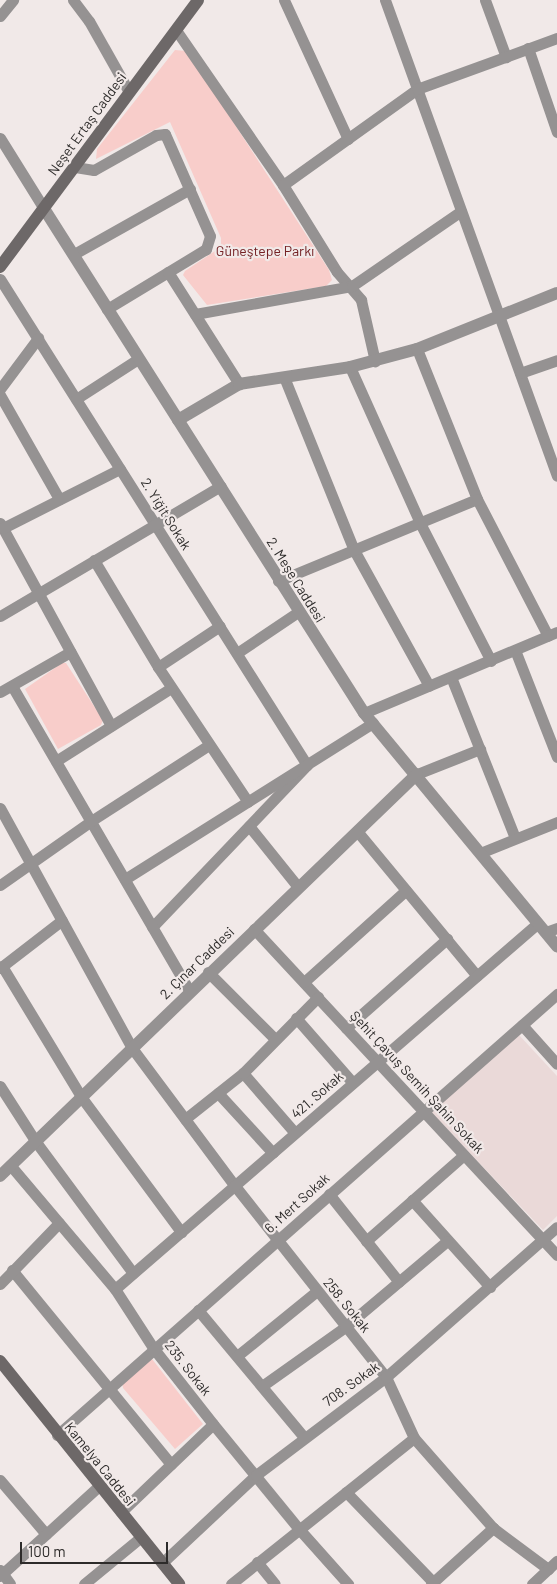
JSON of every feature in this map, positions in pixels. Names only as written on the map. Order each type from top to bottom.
[{"type":"main road","name":"Neşet Ertaş Caddesi","points":[[0,267],[198,0]]},
{"type":"main road","name":"Kamelya Caddesi","points":[[2,1367],[179,1584]]},
{"type":"street","points":[[0,16],[13,0]]},
{"type":"street","points":[[72,0],[89,21],[129,92]]},
{"type":"street","points":[[284,0],[348,139]]},
{"type":"street","points":[[385,0],[557,476]]},
{"type":"street","points":[[485,0],[506,57]]},
{"type":"street","points":[[176,30],[283,185],[337,272],[352,286],[361,300],[375,361]]},
{"type":"street","points":[[283,185],[417,89],[557,38]]},
{"type":"street","points":[[528,48],[557,132]]},
{"type":"street","points":[[75,168],[94,170],[162,133],[169,138],[210,243],[168,272],[107,309]]},
{"type":"street","points":[[0,138],[43,207]]},
{"type":"street","points":[[74,254],[190,189]]},
{"type":"street","name":"2. Meşe Caddesi","points":[[43,207],[138,359],[221,486],[278,581],[364,713],[417,774],[480,853],[547,928],[557,946]]},
{"type":"street","points":[[195,314],[352,286],[462,211]]},
{"type":"street","points":[[168,272],[239,384]]},
{"type":"street","name":"2. Yiğit Sokak","points":[[0,279],[308,765]]},
{"type":"street","points":[[178,420],[239,384],[350,367],[417,349],[557,293]]},
{"type":"street","points":[[0,389],[38,338]]},
{"type":"street","points":[[364,713],[553,634],[477,499],[417,349]]},
{"type":"street","points":[[76,399],[138,359]]},
{"type":"street","points":[[520,373],[557,360]]},
{"type":"street","points":[[350,367],[420,523],[490,661]]},
{"type":"street","points":[[284,377],[354,550],[428,686]]},
{"type":"street","points":[[0,395],[59,500]]},
{"type":"street","points":[[111,726],[1,526],[59,500],[120,469]]},
{"type":"street","points":[[0,616],[221,486]]},
{"type":"street","points":[[278,581],[477,499]]},
{"type":"street","points":[[94,560],[171,688],[248,802]]},
{"type":"street","points":[[237,653],[298,612]]},
{"type":"street","points":[[158,667],[220,626]]},
{"type":"street","points":[[515,650],[557,757]]},
{"type":"street","points":[[0,692],[70,652]]},
{"type":"street","points":[[451,677],[515,838]]},
{"type":"street","points":[[12,686],[189,990]]},
{"type":"street","points":[[56,761],[171,688]]},
{"type":"street","points":[[125,879],[373,723]]},
{"type":"street","points":[[0,885],[91,821],[210,745]]},
{"type":"street","points":[[417,774],[480,749]]},
{"type":"street","points":[[152,927],[308,765]]},
{"type":"street","name":"2. Çınar Caddesi","points":[[0,1176],[82,1098],[189,990],[417,774]]},
{"type":"street","name":"258. Sokak","points":[[0,808],[132,1048],[234,1186],[386,1377],[414,1438],[493,1528],[552,1565]]},
{"type":"street","points":[[480,853],[557,822]]},
{"type":"street","points":[[248,826],[298,887]]},
{"type":"street","points":[[357,831],[477,976]]},
{"type":"street","points":[[304,982],[406,890]]},
{"type":"street","points":[[62,920],[1,967],[82,1098],[181,1232]]},
{"type":"street","name":"Şehit Çavuş Semih Şahin Sokak","points":[[254,928],[557,1255]]},
{"type":"street","name":"421. Sokak","points":[[115,1289],[477,976],[547,928]]},
{"type":"street","points":[[346,1028],[447,939]]},
{"type":"street","points":[[208,972],[275,1039]]},
{"type":"street","name":"6. Mert Sokak","points":[[58,1435],[422,1110],[557,994]]},
{"type":"street","points":[[185,1119],[243,1073],[318,997]]},
{"type":"street","points":[[296,1018],[354,1083]]},
{"type":"street","points":[[522,1025],[557,1064]]},
{"type":"street","points":[[243,1073],[295,1133]]},
{"type":"street","points":[[0,1086],[36,1142],[133,1273]]},
{"type":"street","points":[[218,1093],[273,1153]]},
{"type":"street","points":[[366,1241],[464,1155]]},
{"type":"street","name":"235. Sokak","points":[[11,1166],[115,1289],[154,1349],[213,1424],[298,1529],[348,1584]]},
{"type":"street","points":[[329,1194],[399,1282]]},
{"type":"street","points":[[412,1200],[490,1287]]},
{"type":"street","points":[[0,1284],[59,1223]]},
{"type":"street","name":"708. Sokak","points":[[162,1563],[256,1475],[386,1377],[544,1241],[557,1227]]},
{"type":"street","points":[[262,1386],[345,1327],[448,1241]]},
{"type":"street","points":[[12,1270],[171,1464]]},
{"type":"street","points":[[237,1356],[316,1291]]},
{"type":"street","points":[[198,1310],[304,1437]]},
{"type":"street","points":[[120,1512],[213,1424]]},
{"type":"street","points":[[232,1584],[298,1529],[414,1438]]},
{"type":"street","points":[[0,1480],[46,1534]]},
{"type":"street","points":[[10,1584],[1,1573],[100,1485]]},
{"type":"street","points":[[346,1492],[432,1583],[493,1528]]},
{"type":"street","points":[[84,1584],[140,1537]]},
{"type":"street","points":[[257,1562],[276,1584]]},
{"type":"street","points":[[532,1584],[552,1565]]},
{"type":"shaded area","points":[[519,1035],[557,1076],[557,1216],[543,1230],[430,1111]]},
{"type":"green space","name":"Güneştepe Parkı","points":[[175,50],[186,51],[191,57],[329,270],[332,280],[326,286],[207,305],[183,275],[185,271],[221,247],[221,238],[170,122],[96,159],[97,149]]},
{"type":"green space","points":[[62,663],[66,663],[103,720],[101,725],[58,749],[25,689]]},
{"type":"green space","points":[[152,1359],[203,1424],[175,1449],[123,1388],[122,1382],[146,1360]]}]
